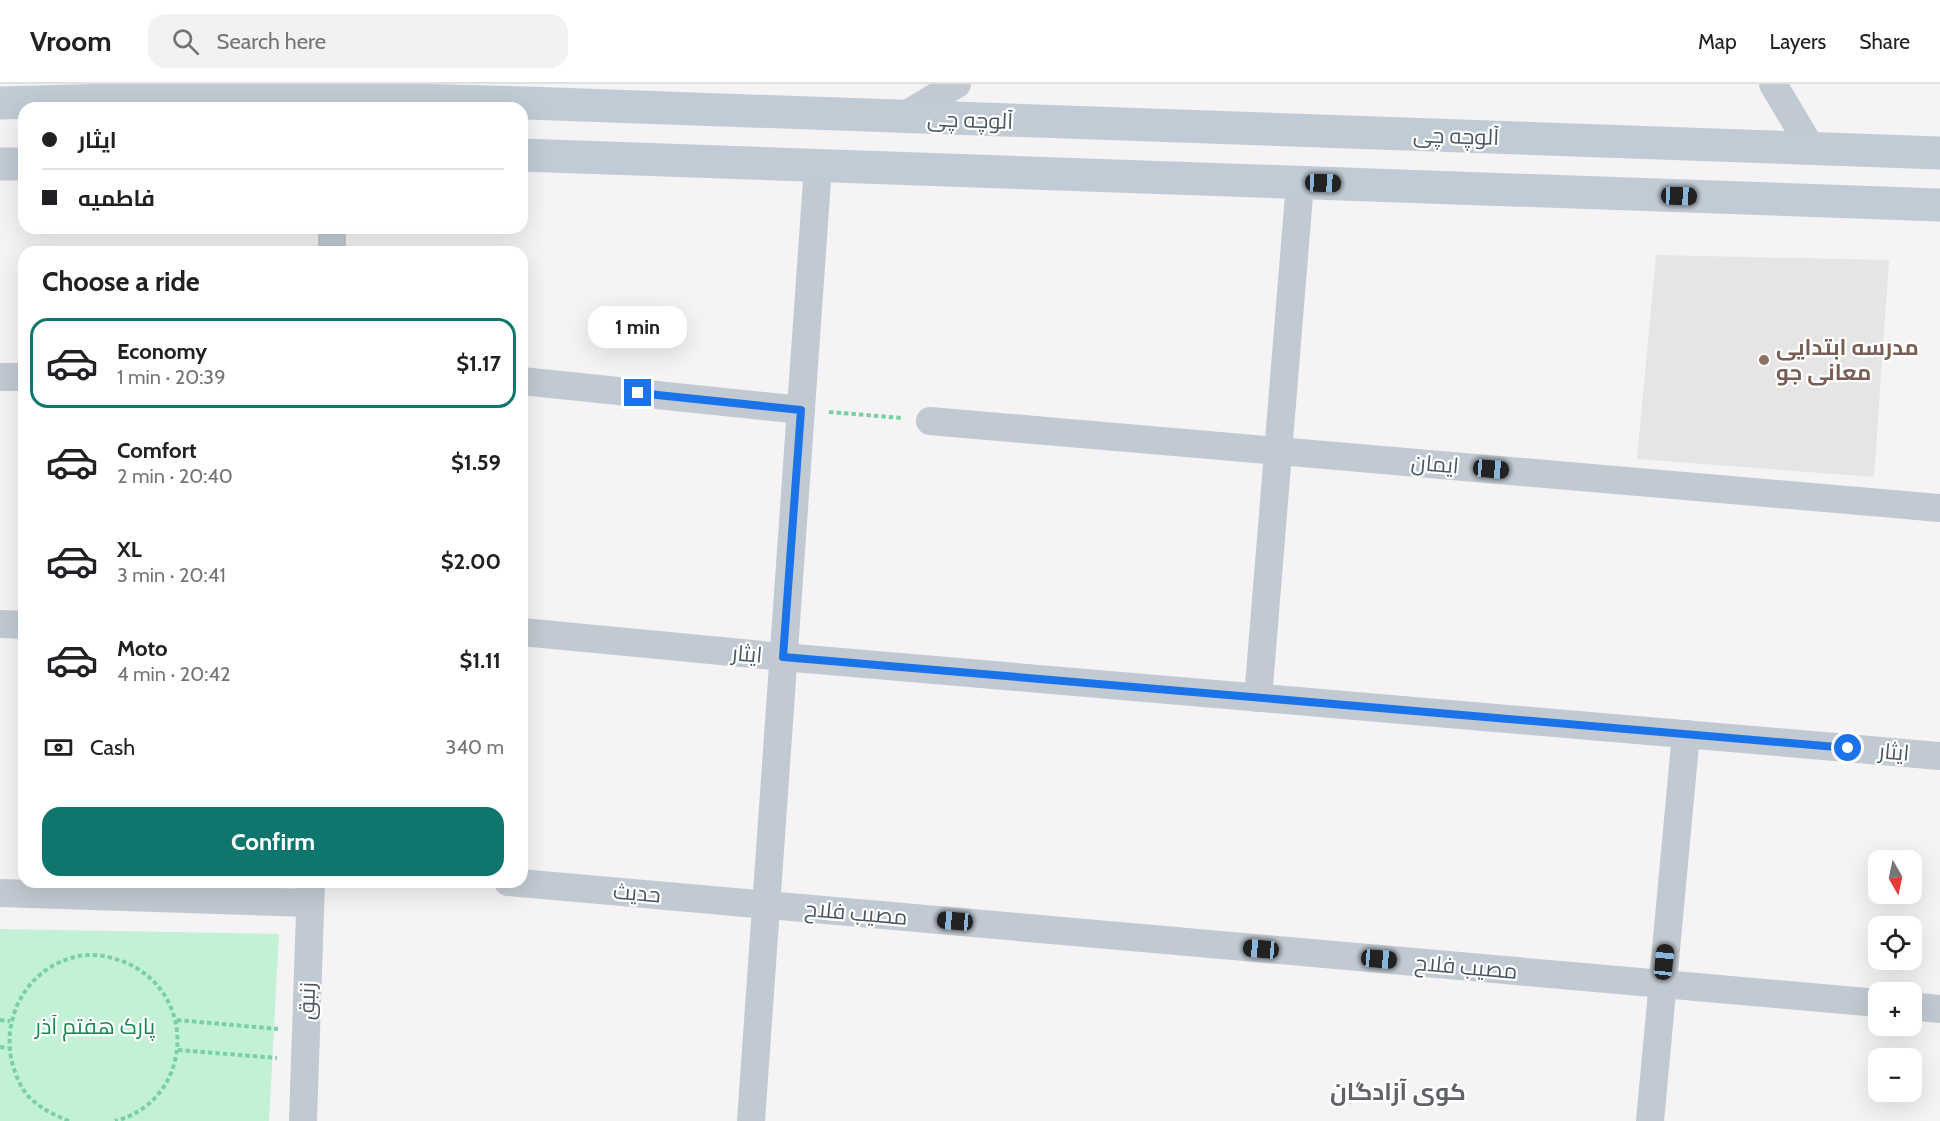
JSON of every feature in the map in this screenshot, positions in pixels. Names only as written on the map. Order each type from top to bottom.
[{"type":"street","points":[[492,84],[501,88],[605,106]]},
{"type":"street","points":[[902,117],[957,84]]},
{"type":"street","points":[[1773,84],[1811,148]]},
{"type":"street","name":"آلوچه چی","points":[[20,102],[260,90],[519,102]]},
{"type":"street","name":"آلوچه چی","points":[[0,103],[18,102]]},
{"type":"street","name":"آلوچه چی","points":[[528,102],[1940,153]]},
{"type":"street","points":[[702,162],[704,110]]},
{"type":"street","points":[[1902,152],[1940,135]]},
{"type":"street","points":[[528,155],[1940,205]]},
{"type":"street","points":[[0,164],[18,164]]},
{"type":"street","points":[[751,1121],[818,166]]},
{"type":"street","points":[[1258,698],[1300,183]]},
{"type":"street","points":[[0,377],[18,377]]},
{"type":"street","points":[[528,382],[801,410]]},
{"type":"street","name":"ایمان","points":[[930,421],[1940,507]]},
{"type":"street","points":[[0,624],[18,625]]},
{"type":"street","name":"ایثار","points":[[528,633],[783,657],[1940,756]]},
{"type":"street","points":[[1650,1121],[1686,734]]},
{"type":"street","name":"حدیث","points":[[528,884],[766,905]]},
{"type":"street","points":[[0,893],[310,893]]},
{"type":"street","name":"زنبق","points":[[303,1121],[310,893]]},
{"type":"street","name":"مصیب فلاح","points":[[766,905],[1868,1002]]},
{"type":"street","points":[[1922,1007],[1940,1009]]},
{"type":"path","points":[[801,410],[930,421]]},
{"type":"path","points":[[69,1121],[49,1113],[29,1096],[15,1074],[8,1047],[10,1021],[20,996],[37,976],[60,962],[88,955],[118,958],[144,972],[165,993],[177,1020],[178,1050],[169,1078],[152,1102],[127,1118],[115,1121]]},
{"type":"path","points":[[0,1020],[10,1021]]},
{"type":"path","points":[[177,1020],[306,1030]]},
{"type":"path","points":[[0,1047],[8,1047]]},
{"type":"path","points":[[178,1050],[305,1059]]},
{"type":"shaded area","name":"مدرسه ابتدایی معانی جو","points":[[1656,255],[1889,260],[1874,477],[1637,459]]},
{"type":"green space","name":"پارک هفتم آذر","points":[[0,929],[279,934],[269,1121],[0,1121]]},
{"type":"place","name":"مدرسه ابتدایی معانی جو","points":[[1764,360]]},
{"type":"district","name":"کوی آزادگان","points":[[1398,1091]]},
{"type":"route","points":[[638,393],[801,410],[783,657],[1848,748]]}]
